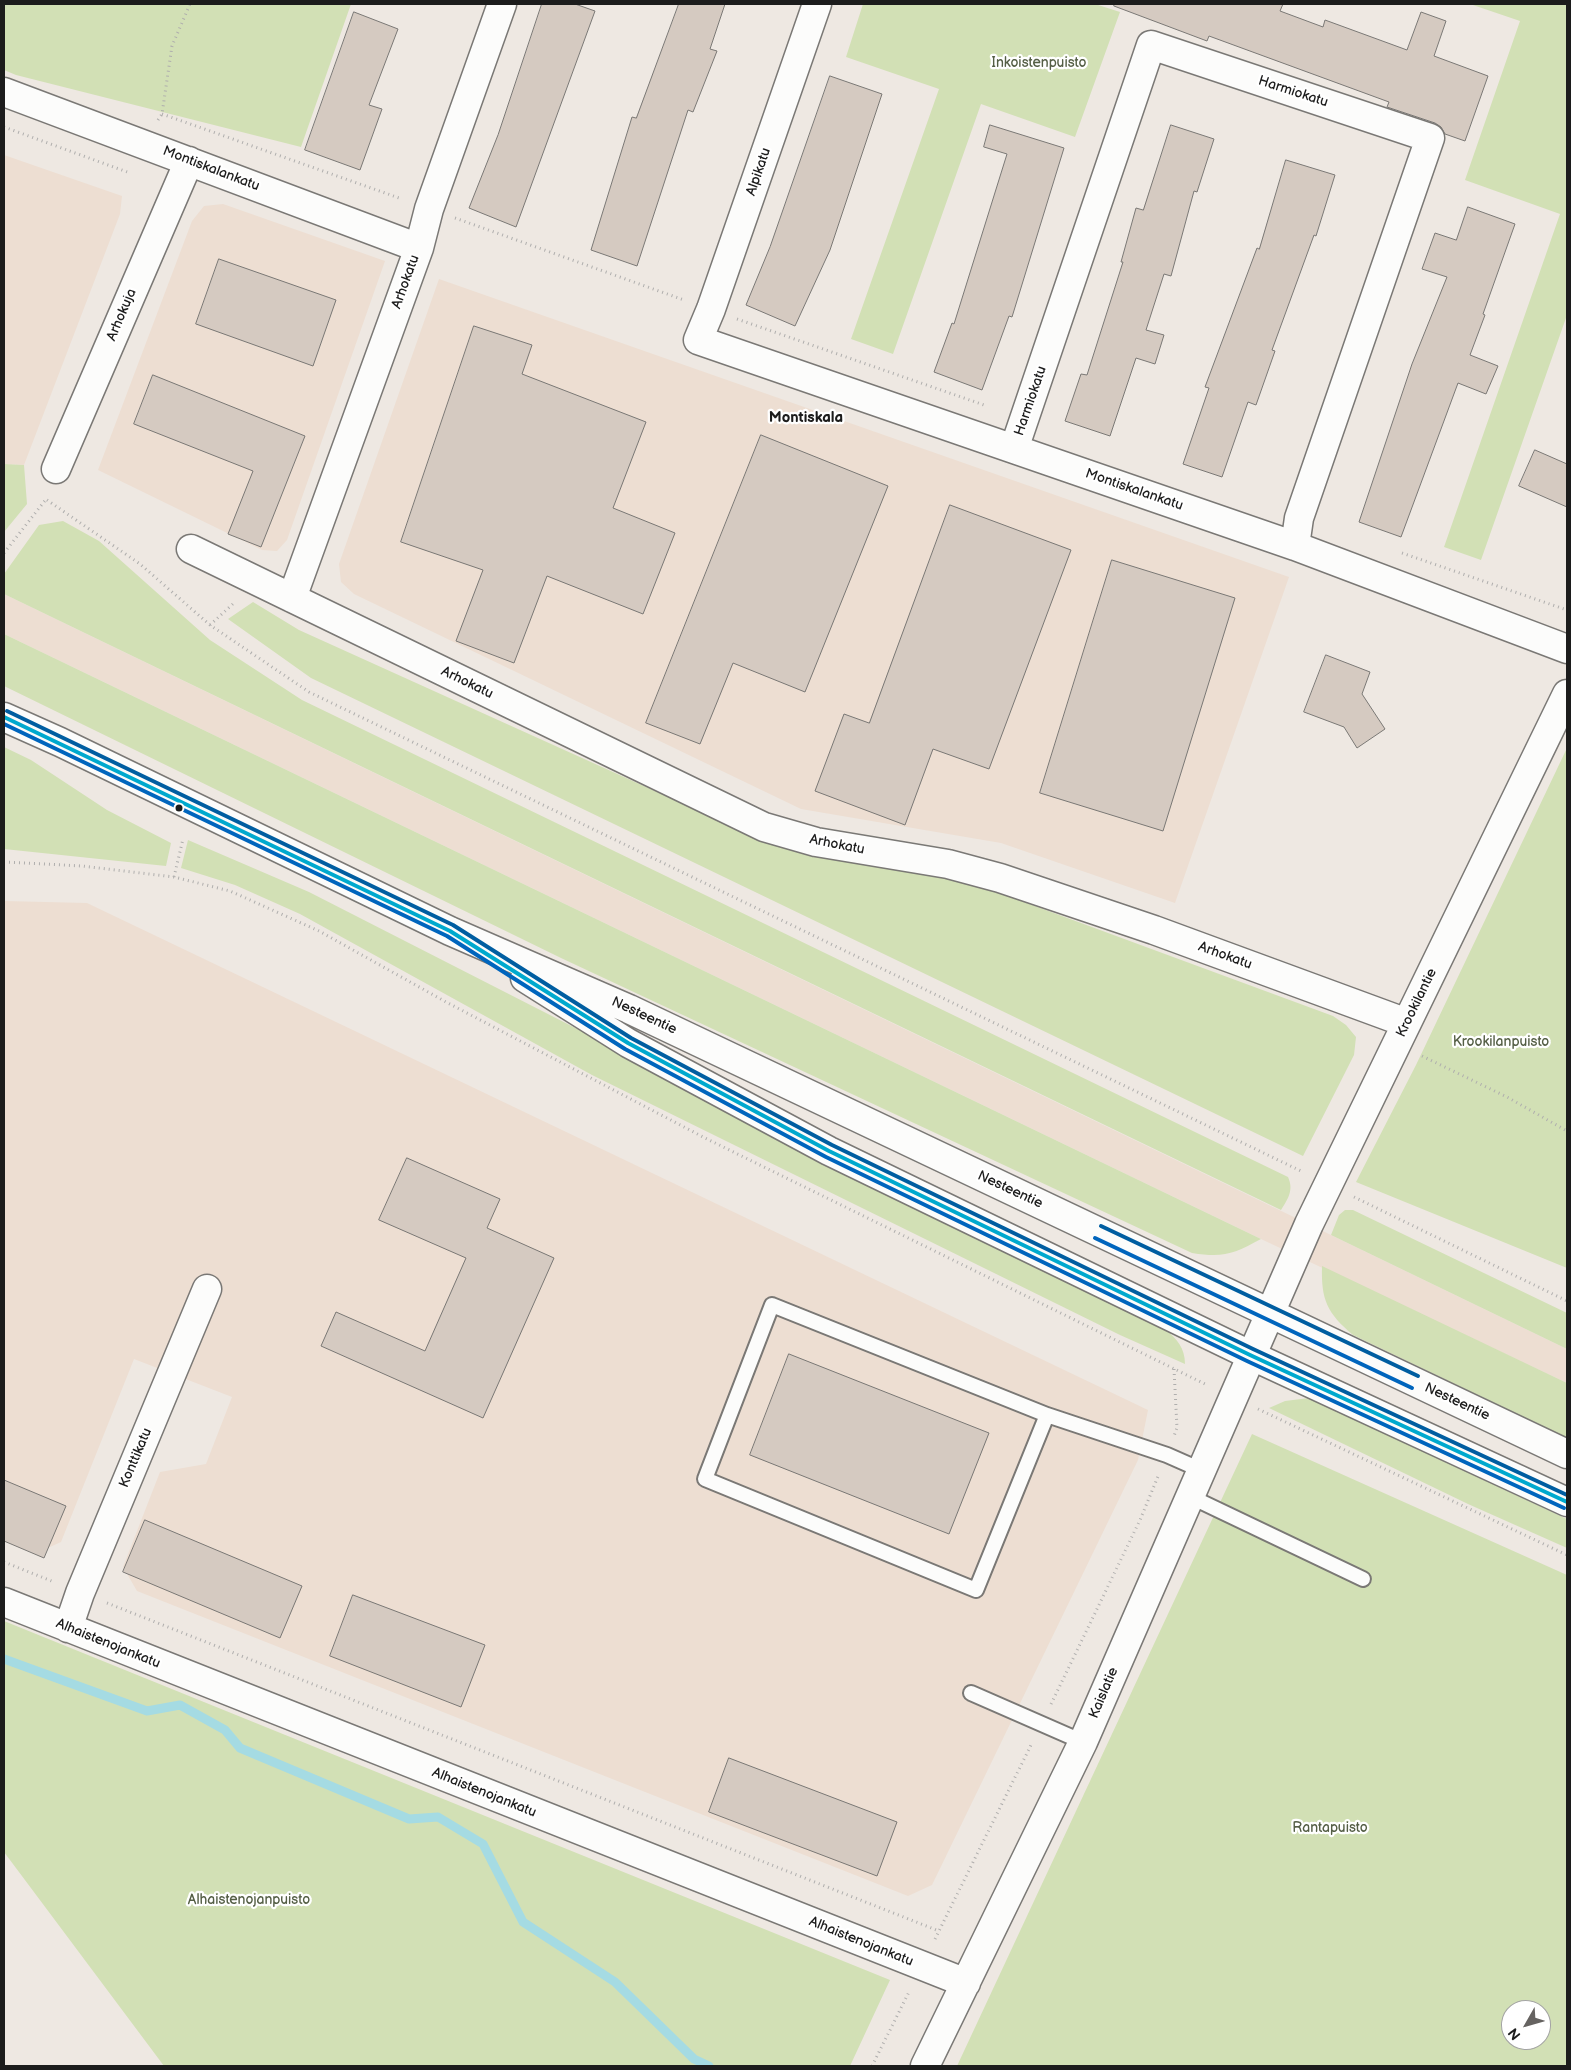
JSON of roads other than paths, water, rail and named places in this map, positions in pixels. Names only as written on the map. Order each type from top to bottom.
[{"type":"street","points":[[419,248],[429,209],[502,4]]},
{"type":"street","name":"Alpikatu","points":[[698,340],[711,309],[817,4]]},
{"type":"street","name":"Harmiokatu","points":[[1014,449],[1151,45],[1430,138],[1299,518],[1294,546]]},
{"type":"street","name":"Montiskalankatu","points":[[4,92],[419,248]]},
{"type":"street","name":"Arhokuja","points":[[56,469],[189,161]]},
{"type":"street","name":"Arhokatu","points":[[292,598],[419,248]]},
{"type":"street","name":"Montiskalankatu","points":[[698,340],[1294,546],[1567,649]]},
{"type":"street","name":"Arhokatu","points":[[191,548],[764,827],[816,842],[948,864],[1000,878],[1154,930],[1402,1033]]},
{"type":"street","name":"Krookilantie","points":[[1269,1313],[1328,1184],[1567,694]]},
{"type":"street","name":"Nesteentie","points":[[4,717],[77,750],[450,931],[638,1013],[1567,1454]]},
{"type":"street","name":"Nesteentie","points":[[450,931],[628,1043],[829,1151],[1250,1355],[1567,1502]]},
{"type":"street","name":"Konttikatu","points":[[68,1628],[80,1593],[207,1289]]},
{"type":"street","name":"Kaislatie","points":[[925,2066],[1083,1742],[1269,1313]]},
{"type":"street","name":"Alhaistenojankatu","points":[[4,1602],[966,1983]]},
{"type":"lane","points":[[1047,1415],[976,1590],[705,1478],[772,1305],[1047,1415],[1167,1455],[1201,1470]]},
{"type":"lane","points":[[1190,1496],[1363,1578]]},
{"type":"lane","points":[[971,1693],[1083,1742]]},
{"type":"waterway","points":[[4,1659],[147,1711],[180,1705],[225,1730],[240,1748],[409,1819],[438,1817],[483,1844],[523,1922],[615,1982],[694,2059],[709,2066]]},
{"type":"district","name":"Montiskala","points":[[806,418]]},
{"type":"park label","name":"Inkoistenpuisto","points":[[1039,63]]},
{"type":"park label","name":"Krookilanpuisto","points":[[1501,1042]]},
{"type":"park label","name":"Rantapuisto","points":[[1330,1828]]},
{"type":"park label","name":"Alhaistenojanpuisto","points":[[249,1900]]}]
